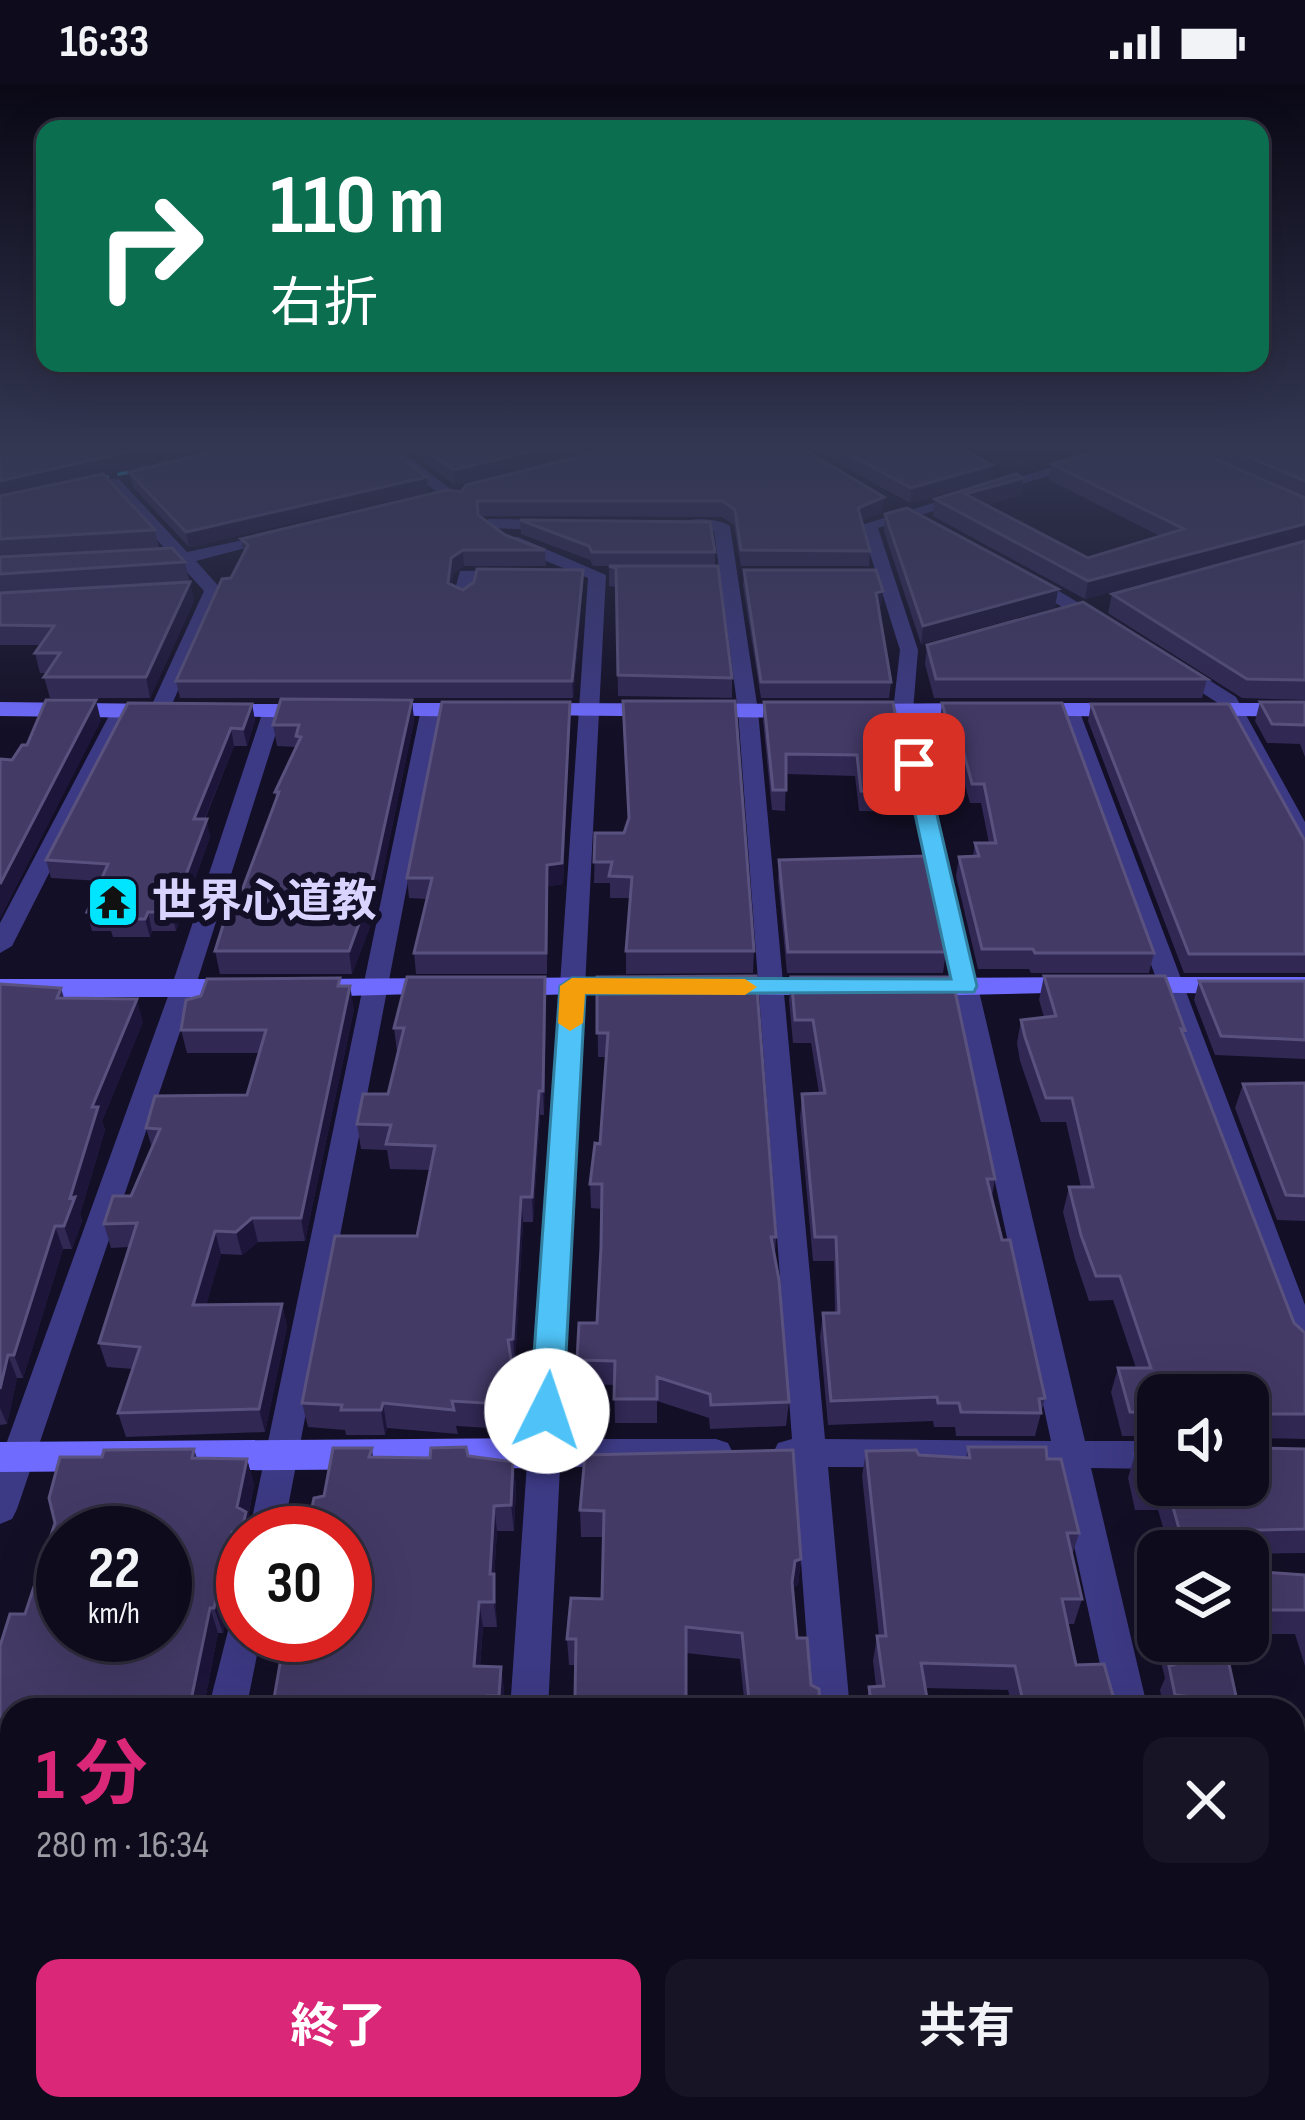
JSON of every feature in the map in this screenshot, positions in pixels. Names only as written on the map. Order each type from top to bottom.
[{"type":"street","points":[[170,543],[212,590]]},
{"type":"street","points":[[122,561],[183,557],[249,543]]},
{"type":"street","points":[[515,543],[608,575]]},
{"type":"street","points":[[725,543],[748,711],[830,1698]]},
{"type":"street","points":[[871,543],[876,576],[909,650],[918,655],[903,711],[1126,1698]]},
{"type":"street","points":[[1016,574],[1113,629]]},
{"type":"street","points":[[462,597],[466,575],[608,575]]},
{"type":"street","points":[[530,1698],[589,710],[608,575]]},
{"type":"street","points":[[189,592],[212,590]]},
{"type":"street","points":[[159,710],[212,590]]},
{"type":"street","points":[[1057,617],[1113,602]]},
{"type":"street","points":[[1152,653],[1229,701],[1305,842]]},
{"type":"street","points":[[0,709],[1305,710]]},
{"type":"street","points":[[0,946],[122,710]]},
{"type":"street","points":[[272,1506],[430,710]]},
{"type":"street","points":[[1070,710],[1305,1346]]},
{"type":"street","points":[[0,1509],[9,1457],[183,988],[274,711]]},
{"type":"street","points":[[0,988],[1305,986]]},
{"type":"street","points":[[9,1457],[1137,1455]]},
{"type":"street","points":[[229,1698],[238,1662]]},
{"type":"building","points":[[526,543],[545,550],[463,550],[451,558],[448,583],[463,590],[474,582],[477,569],[583,570],[572,681],[176,681],[222,579],[231,578],[248,545]]},
{"type":"building","points":[[581,543],[714,543],[715,552],[592,552]]},
{"type":"building","points":[[740,543],[868,543],[870,551],[741,550]]},
{"type":"building","points":[[895,543],[972,543],[1058,589],[923,626]]},
{"type":"building","points":[[1017,543],[1059,543],[1088,558],[1138,543],[1233,543],[1088,581]]},
{"type":"building","points":[[1305,543],[1305,680],[1247,679],[1112,594]]},
{"type":"building","points":[[172,548],[185,562],[0,574],[0,557]]},
{"type":"building","points":[[609,566],[718,566],[732,678],[618,675],[616,568]]},
{"type":"building","points":[[744,570],[876,570],[883,591],[876,593],[891,682],[761,682]]},
{"type":"building","points":[[190,582],[146,677],[44,677],[60,653],[35,653],[54,626],[0,625],[0,593]]},
{"type":"building","points":[[1083,602],[1207,679],[936,679],[927,645]]},
{"type":"building","points":[[281,699],[412,700],[369,896],[349,951],[215,951],[231,900],[238,901],[279,792],[275,792],[301,737],[296,736],[299,725],[273,725]]},
{"type":"building","points":[[46,700],[96,700],[0,884],[0,759],[12,760],[27,745]]},
{"type":"building","points":[[623,701],[735,701],[754,951],[626,951],[632,877],[609,876],[612,862],[594,862],[595,833],[624,833],[629,818]]},
{"type":"building","points":[[442,702],[570,702],[562,863],[547,865],[546,953],[414,953],[432,878],[407,878]]},
{"type":"building","points":[[764,702],[893,702],[910,792],[861,791],[857,755],[786,754],[786,790],[773,790]]},
{"type":"building","points":[[1260,702],[1305,702],[1305,725],[1272,724]]},
{"type":"building","points":[[128,703],[252,704],[243,729],[231,728],[194,819],[207,819],[172,912],[148,912],[145,919],[108,919],[110,912],[87,912],[108,864],[46,860]]},
{"type":"building","points":[[942,703],[1062,703],[1154,953],[982,949],[959,857],[979,856],[975,843],[996,843],[984,784],[972,784],[962,746],[954,746]]},
{"type":"building","points":[[1091,704],[1229,704],[1305,841],[1305,954],[1189,954]]},
{"type":"building","points":[[927,856],[946,952],[788,952],[779,860]]},
{"type":"building","points":[[756,976],[776,1237],[771,1237],[789,1402],[711,1405],[710,1394],[657,1377],[657,1399],[614,1399],[615,1361],[577,1360],[579,1323],[597,1323],[601,1247],[602,1184],[590,1184],[595,1143],[600,1144],[608,1033],[597,1033],[597,977]]},
{"type":"building","points":[[1044,976],[1165,976],[1294,1323],[1305,1333],[1305,1414],[1269,1414],[1269,1374],[1137,1374],[1137,1412],[1130,1412],[1118,1368],[1151,1368],[1120,1276],[1096,1276],[1081,1235],[1069,1187],[1093,1187],[1072,1098],[1046,1098],[1021,1020],[1056,1016]]},
{"type":"building","points":[[407,977],[545,977],[543,1091],[539,1091],[532,1197],[521,1197],[513,1339],[508,1340],[518,1405],[452,1401],[454,1410],[383,1403],[381,1410],[341,1410],[342,1405],[302,1403],[335,1236],[417,1236],[435,1146],[386,1144],[391,1125],[357,1124],[363,1094],[388,1094],[404,1028],[394,1028]]},
{"type":"building","points":[[791,977],[952,977],[995,1179],[987,1179],[1002,1240],[1010,1240],[1045,1398],[1039,1399],[1041,1413],[961,1412],[959,1403],[938,1403],[937,1397],[831,1401],[823,1313],[839,1313],[836,1237],[815,1237],[802,1094],[825,1093],[813,1020],[795,1020]]},
{"type":"building","points":[[340,978],[338,986],[350,986],[301,1218],[252,1218],[236,1232],[215,1231],[193,1305],[282,1304],[259,1409],[118,1413],[140,1347],[99,1343],[137,1223],[104,1224],[113,1196],[131,1196],[160,1129],[146,1128],[155,1096],[247,1095],[266,1030],[181,1030],[186,1000],[201,996],[207,979]]},
{"type":"building","points":[[1199,981],[1305,981],[1305,1040],[1221,1036]]},
{"type":"building","points":[[0,984],[61,988],[57,998],[137,999],[92,1107],[98,1107],[70,1198],[75,1197],[64,1226],[55,1226],[0,1389]]},
{"type":"building","points":[[1305,1083],[1305,1196],[1286,1195],[1243,1084]]},
{"type":"building","points":[[466,1447],[468,1456],[513,1462],[511,1505],[494,1506],[490,1574],[494,1574],[494,1602],[479,1602],[474,1666],[501,1667],[499,1696],[274,1698],[280,1662],[372,1662],[372,1506],[312,1506],[314,1498],[324,1496],[333,1448],[372,1448],[369,1457],[430,1458],[431,1448]]},
{"type":"building","points":[[968,1447],[1046,1447],[1047,1459],[1061,1459],[1079,1533],[1067,1533],[1082,1599],[1062,1599],[1076,1665],[1104,1664],[1114,1698],[1022,1698],[1015,1666],[921,1663],[927,1698],[870,1698],[869,1687],[884,1686],[877,1636],[886,1636],[866,1451],[916,1450],[919,1455],[970,1458]]},
{"type":"building","points":[[1269,1448],[1305,1449],[1305,1529],[1179,1530],[1173,1506],[1269,1506]]},
{"type":"building","points":[[194,1449],[192,1458],[247,1459],[237,1506],[216,1506],[216,1600],[210,1608],[191,1698],[0,1698],[0,1646],[10,1614],[25,1614],[36,1581],[36,1662],[192,1662],[192,1506],[51,1506],[60,1457],[102,1457],[104,1450]]},
{"type":"building","points":[[793,1450],[801,1559],[795,1561],[792,1582],[797,1638],[807,1638],[811,1685],[819,1689],[819,1698],[749,1698],[742,1633],[686,1627],[686,1698],[575,1698],[576,1639],[567,1639],[571,1598],[602,1599],[604,1511],[580,1510],[585,1455]]},
{"type":"building","points":[[1269,1572],[1305,1575],[1305,1610],[1269,1610]]},
{"type":"building","points":[[1229,1662],[1236,1698],[1175,1695],[1169,1666]]},
{"type":"slow traffic","points":[[570,1023],[572,986],[745,987]]},
{"type":"place","name":"世界心道教","points":[[113,902]]},
{"type":"route","points":[[547,1411],[572,986],[965,986],[914,764]]}]
